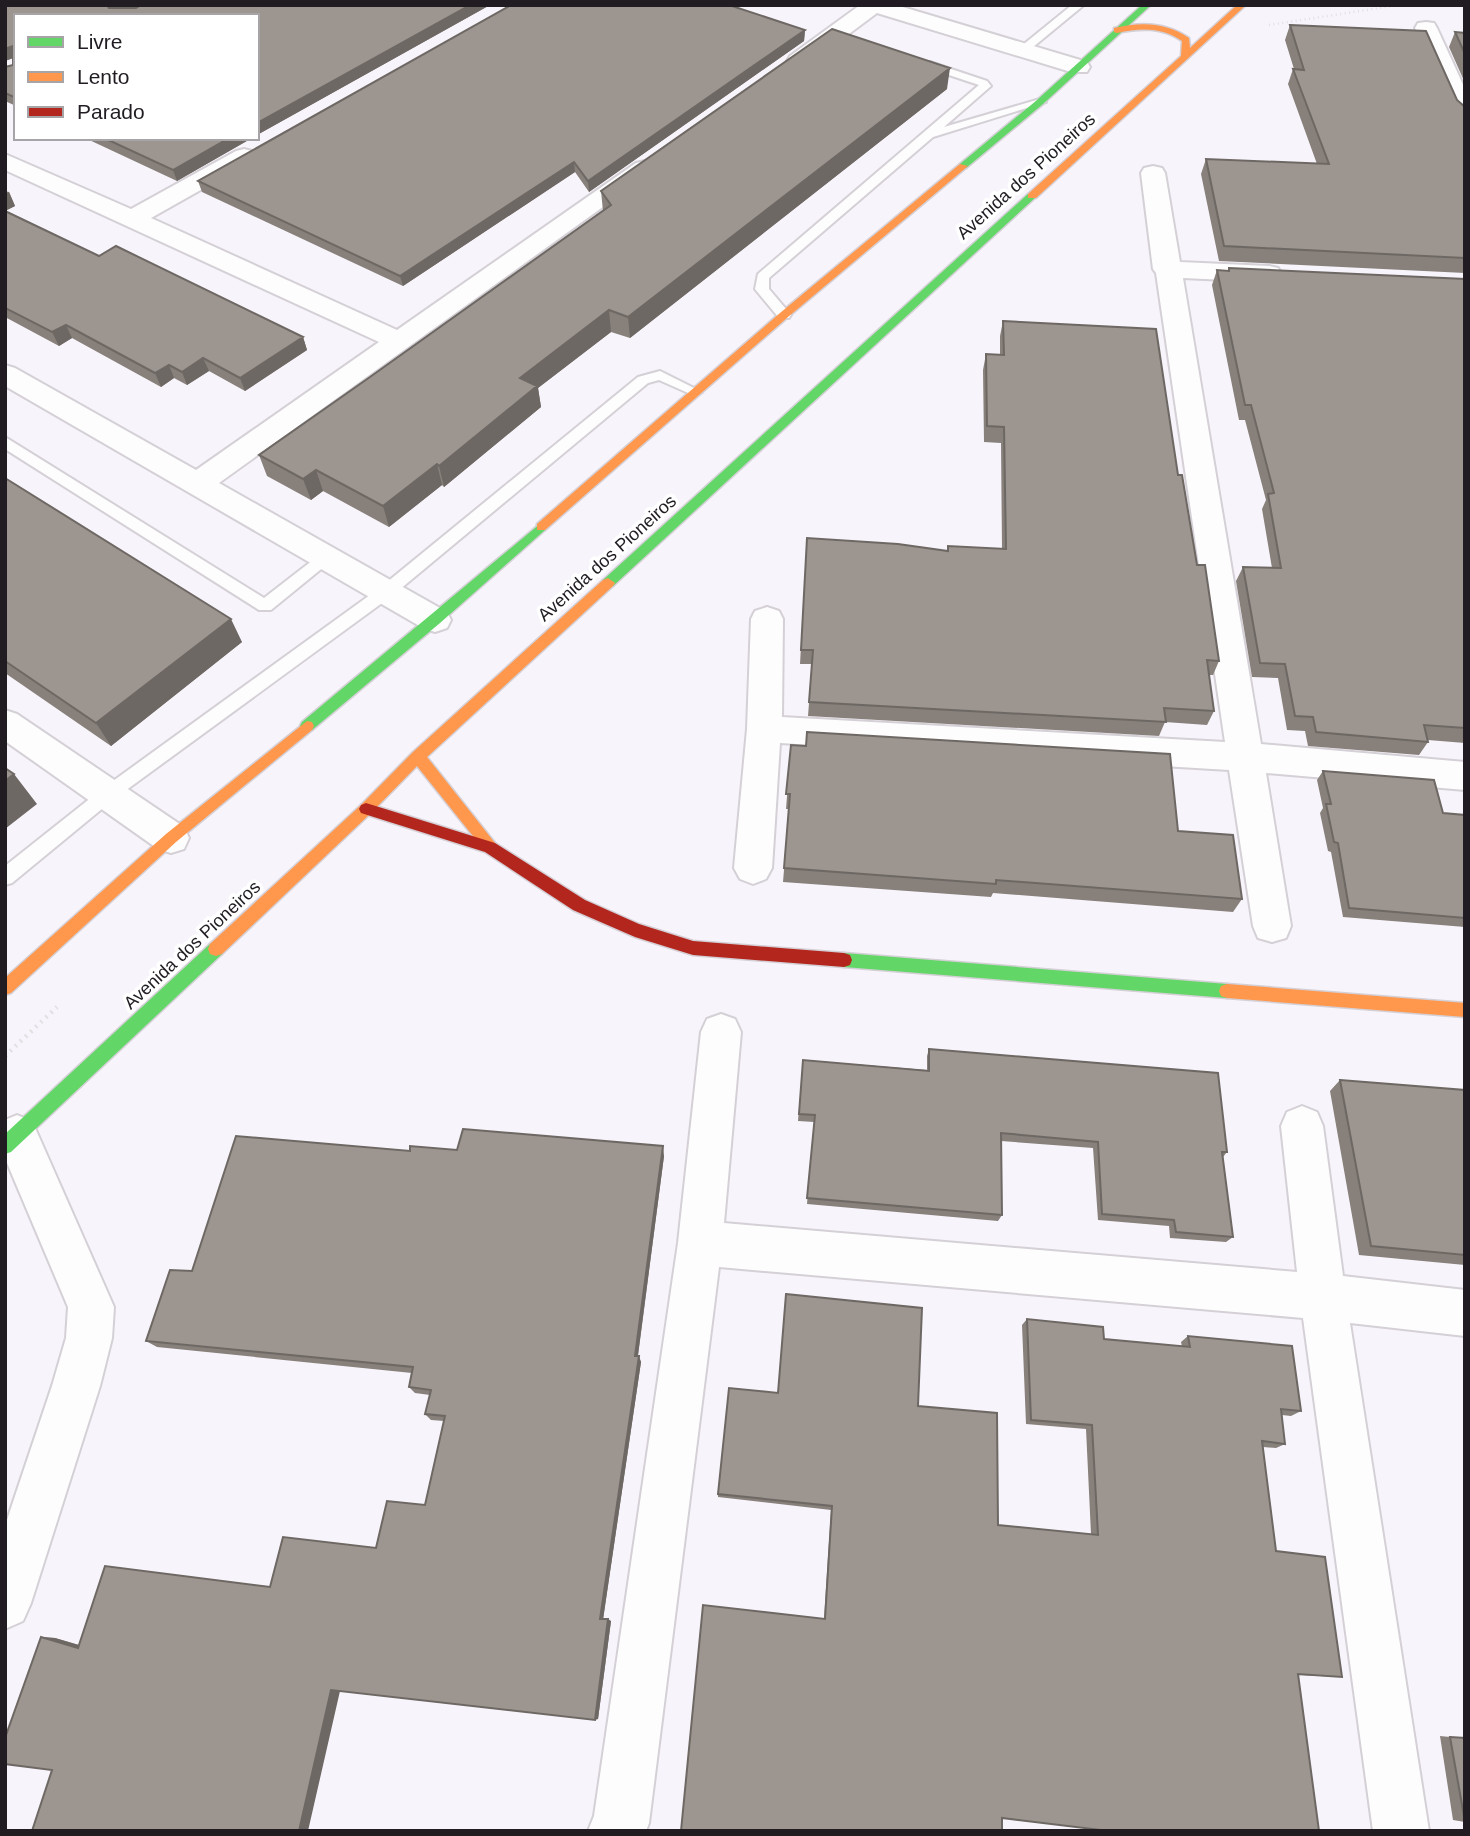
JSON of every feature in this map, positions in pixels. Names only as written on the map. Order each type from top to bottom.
[{"type":"main road","points":[[5,988],[171,838],[435,620],[784,315],[1040,102],[1147,5]]},
{"type":"main road","name":"Avenida dos Pioneiros","points":[[11,1140],[366,809],[418,756],[1242,5]]},
{"type":"main road","points":[[1205,16],[1226,19]]},
{"type":"main road","points":[[1117,30],[1149,25],[1178,33],[1186,40],[1185,57]]},
{"type":"main road","points":[[418,756],[489,847]]},
{"type":"main road","points":[[366,809],[489,847],[579,905],[635,930],[693,948],[1465,1010]]},
{"type":"street","points":[[779,74],[842,37],[874,5],[1079,66]]},
{"type":"street","points":[[1426,28],[1465,114]]},
{"type":"street","points":[[130,220],[261,146]]},
{"type":"street","points":[[198,483],[667,152]]},
{"type":"street","points":[[5,161],[398,341]]},
{"type":"street","points":[[1153,173],[1166,269],[1272,926]]},
{"type":"street","points":[[1166,269],[1288,275]]},
{"type":"street","points":[[6,376],[435,620]]},
{"type":"street","points":[[753,868],[764,729],[767,619]]},
{"type":"street","points":[[5,723],[171,838]]},
{"type":"street","points":[[764,729],[1246,757],[1465,776]]},
{"type":"street","points":[[616,1831],[621,1823],[700,1243],[721,1031]]},
{"type":"street","points":[[1302,1126],[1323,1297],[1401,1831]]},
{"type":"street","points":[[5,1603],[14,1552],[83,1362],[89,1338],[91,1307],[11,1140]]},
{"type":"street","points":[[700,1243],[1323,1297],[1465,1313]]},
{"type":"lane","points":[[1023,50],[1079,5]]},
{"type":"lane","points":[[784,315],[762,289],[763,277],[985,86],[983,83],[909,59]]},
{"type":"lane","points":[[925,137],[1040,102]]},
{"type":"lane","points":[[5,877],[108,794],[387,591],[643,380],[660,375],[695,392]]},
{"type":"lane","points":[[5,442],[265,606],[328,557]]},
{"type":"path","points":[[1226,19],[1243,24],[1269,25],[1399,5]]},
{"type":"building","points":[[5,5],[107,5],[109,8],[136,8],[141,5],[470,5],[259,122],[259,14],[14,14],[14,97],[5,93],[5,67],[13,65],[13,46],[5,49]]},
{"type":"building","points":[[511,5],[729,5],[805,30],[588,181],[574,162],[400,276],[198,181]]},
{"type":"building","points":[[1290,25],[1426,31],[1457,100],[1465,107],[1465,258],[1224,246],[1206,159],[1329,164],[1293,69],[1304,70]]},
{"type":"building","points":[[832,29],[950,68],[628,317],[609,310],[520,378],[537,386],[439,466],[437,464],[383,506],[316,470],[303,479],[259,455],[611,205],[601,191]]},
{"type":"building","points":[[1455,32],[1465,33],[1465,54]]},
{"type":"building","points":[[108,140],[226,140],[173,170]]},
{"type":"building","points":[[5,211],[99,256],[116,246],[303,337],[240,378],[203,358],[182,372],[169,365],[155,373],[66,325],[52,332],[5,308]]},
{"type":"building","points":[[1229,268],[1465,279],[1465,728],[1424,725],[1428,742],[1316,732],[1313,717],[1295,716],[1285,664],[1260,663],[1243,567],[1281,568],[1268,494],[1274,493],[1251,405],[1245,405],[1217,270],[1229,271]]},
{"type":"building","points":[[1003,321],[1156,329],[1178,475],[1182,475],[1197,565],[1205,565],[1219,661],[1207,660],[1214,711],[1164,708],[1166,722],[809,702],[813,650],[801,650],[807,538],[898,544],[948,551],[948,546],[1006,549],[1004,427],[987,426],[986,354],[1004,355]]},
{"type":"building","points":[[5,478],[231,619],[96,723],[5,661]]},
{"type":"building","points":[[807,732],[1170,754],[1178,831],[1233,835],[1242,899],[996,880],[996,884],[784,868],[790,794],[786,794],[791,745],[806,746]]},
{"type":"building","points":[[5,768],[14,774],[5,781]]},
{"type":"building","points":[[1323,771],[1434,780],[1443,813],[1465,815],[1465,918],[1349,908],[1338,843],[1334,842],[1326,804],[1331,804]]},
{"type":"building","points":[[929,1049],[1218,1073],[1227,1152],[1222,1152],[1233,1237],[1176,1232],[1174,1220],[1102,1214],[1098,1142],[1001,1133],[1002,1215],[807,1198],[815,1115],[799,1114],[803,1060],[929,1071]]},
{"type":"building","points":[[1340,1080],[1465,1090],[1465,1255],[1371,1246]]},
{"type":"building","points":[[463,1129],[663,1146],[635,1356],[639,1356],[600,1619],[608,1619],[595,1720],[331,1690],[299,1831],[32,1831],[52,1770],[5,1764],[5,1738],[41,1637],[78,1648],[105,1566],[270,1587],[283,1537],[376,1548],[387,1501],[425,1505],[445,1416],[425,1414],[431,1390],[409,1387],[413,1367],[146,1341],[170,1270],[192,1271],[236,1136],[410,1151],[410,1146],[457,1150]]},
{"type":"building","points":[[786,1294],[922,1308],[918,1406],[997,1413],[998,1525],[1098,1535],[1092,1425],[1031,1420],[1027,1319],[1103,1327],[1104,1339],[1190,1347],[1188,1336],[1292,1346],[1301,1411],[1281,1409],[1285,1444],[1262,1441],[1276,1551],[1325,1557],[1342,1677],[1298,1674],[1319,1831],[1109,1831],[1002,1818],[1002,1831],[681,1831],[703,1605],[825,1619],[832,1506],[718,1494],[729,1388],[778,1393]]},
{"type":"building","points":[[1450,1737],[1465,1738],[1465,1822]]},
{"type":"traffic: fast","points":[[963,166],[1040,102],[1147,5]]},
{"type":"traffic: fast","points":[[608,583],[1032,196]]},
{"type":"traffic: fast","points":[[307,726],[435,620],[541,527]]},
{"type":"traffic: fast","points":[[5,1146],[216,949]]},
{"type":"traffic: fast","points":[[844,960],[1227,991]]},
{"type":"traffic: slow","points":[[1032,196],[1242,5]]},
{"type":"traffic: slow","points":[[1117,30],[1144,26],[1170,30],[1186,40],[1185,57]]},
{"type":"traffic: slow","points":[[541,527],[784,315],[963,166]]},
{"type":"traffic: slow","points":[[216,949],[366,809],[418,756],[608,583]]},
{"type":"traffic: slow","points":[[5,988],[171,838],[307,726]]},
{"type":"traffic: slow","points":[[418,756],[490,847]]},
{"type":"traffic: slow","points":[[1227,991],[1465,1010]]},
{"type":"traffic: jam","points":[[366,809],[490,847],[579,905],[635,930],[693,948],[844,960]]}]
